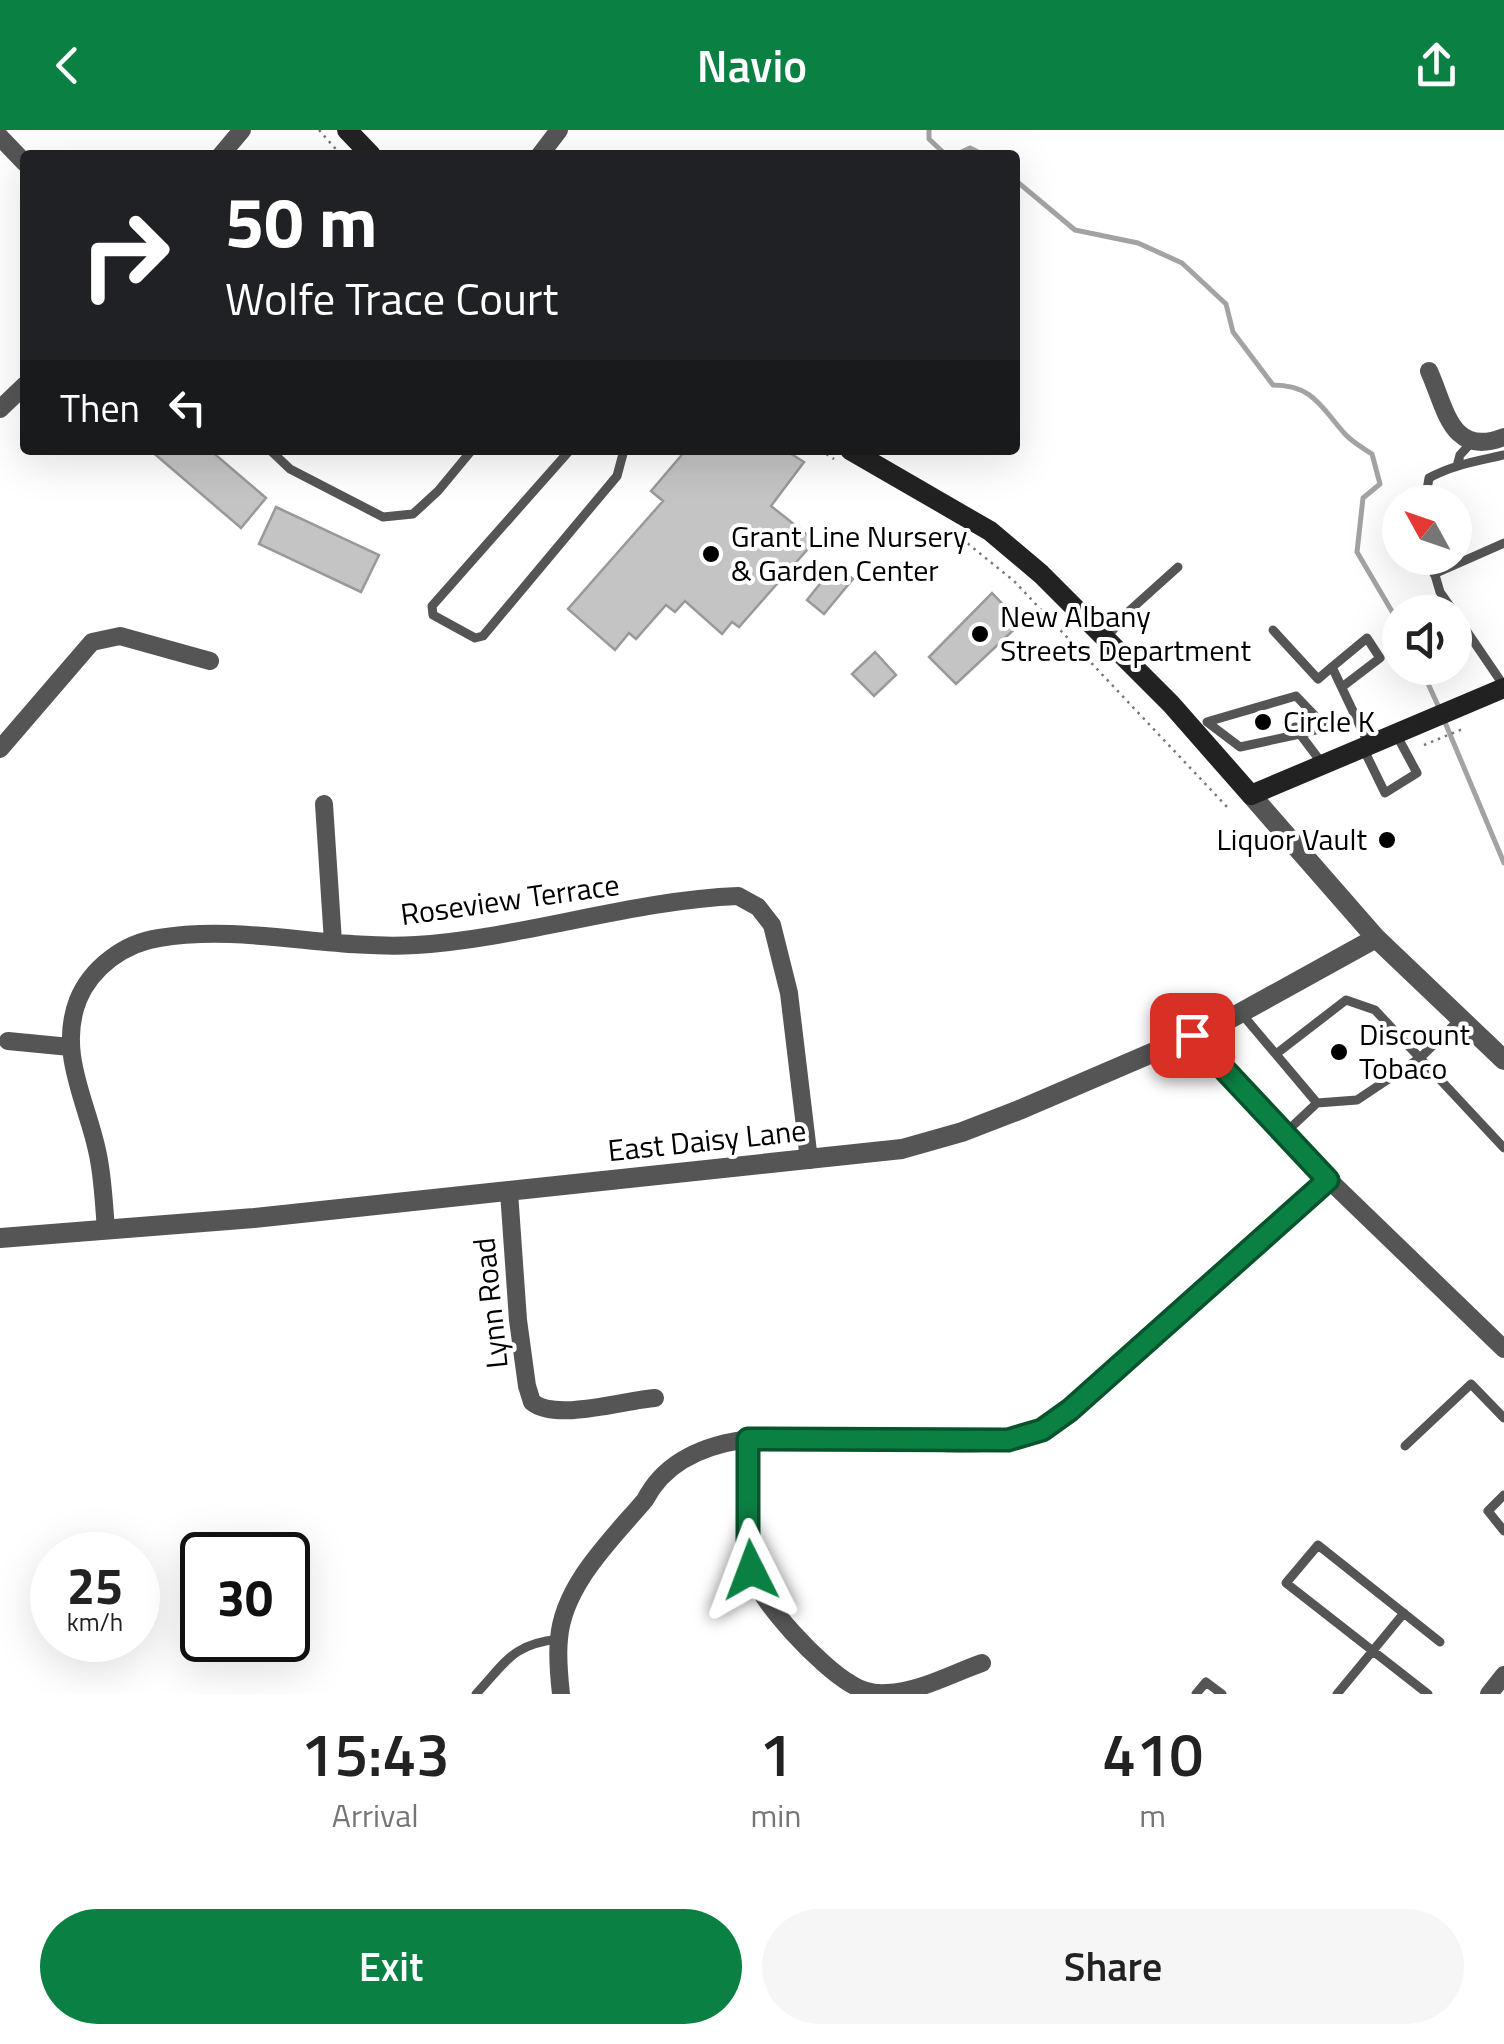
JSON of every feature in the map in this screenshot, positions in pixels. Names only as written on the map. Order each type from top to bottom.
[{"type":"main road","points":[[348,130],[367,150]]},
{"type":"main road","points":[[859,455],[990,531],[1201,724],[1251,795],[1396,734],[1432,730],[1454,709],[1504,687]]},
{"type":"street","points":[[225,150],[242,130]]},
{"type":"street","points":[[544,150],[559,130]]},
{"type":"street","points":[[0,137],[20,157]]},
{"type":"street","points":[[1430,371],[1454,431],[1471,443],[1490,443],[1504,437]]},
{"type":"street","points":[[0,409],[20,390]]},
{"type":"street","points":[[0,749],[92,642],[120,636],[210,661]]},
{"type":"street","points":[[1251,795],[1376,938],[1504,1060]]},
{"type":"street","points":[[324,804],[332,942]]},
{"type":"street","name":"Roseview Terrace","points":[[106,1230],[99,1158],[70,1047],[70,1032],[78,1000],[108,960],[157,938],[236,934],[332,942],[432,944],[738,896],[758,907],[772,925],[790,993],[810,1160]]},
{"type":"street","name":"East Daisy Lane","points":[[0,1238],[509,1192],[902,1149],[962,1132],[1241,1014],[1376,938]]},
{"type":"street","points":[[1192,1035],[1328,1180],[1504,1349]]},
{"type":"street","points":[[8,1041],[70,1047]]},
{"type":"street","points":[[560,1694],[559,1639],[569,1599],[584,1574],[664,1473],[707,1446],[748,1439],[970,1442],[1008,1440],[1042,1430],[1070,1410],[1328,1180]]},
{"type":"street","name":"Lynn Road","points":[[509,1192],[518,1320],[526,1386],[532,1402],[546,1410],[564,1410],[656,1398]]},
{"type":"street","points":[[748,1439],[748,1541],[755,1583],[782,1619],[826,1665],[862,1690],[890,1693],[982,1662]]},
{"type":"street","points":[[1488,1694],[1504,1675]]},
{"type":"lane","points":[[1458,466],[1460,454],[1471,443]]},
{"type":"lane","points":[[275,455],[290,469],[383,518],[413,514],[468,455]]},
{"type":"lane","points":[[566,455],[432,606],[433,615],[476,638],[483,636],[618,476],[623,455]]},
{"type":"lane","points":[[1429,485],[1430,478],[1458,466],[1504,455]]},
{"type":"lane","points":[[1472,557],[1504,542]]},
{"type":"lane","points":[[1106,638],[1128,612],[1178,567]]},
{"type":"lane","points":[[1273,630],[1318,678],[1366,638],[1380,658],[1342,686]]},
{"type":"lane","points":[[1472,640],[1504,687]]},
{"type":"lane","points":[[1332,667],[1385,793],[1417,773],[1396,734]]},
{"type":"lane","points":[[1296,696],[1322,724],[1320,729],[1251,741],[1240,747],[1201,724],[1279,705],[1296,696]]},
{"type":"lane","points":[[1298,731],[1323,764]]},
{"type":"lane","points":[[1276,1054],[1346,1000],[1375,1010],[1504,1148]]},
{"type":"lane","points":[[1241,1014],[1316,1103]]},
{"type":"lane","points":[[1286,1133],[1316,1103],[1357,1100],[1420,1058],[1459,1020]]},
{"type":"lane","points":[[1405,1446],[1471,1384],[1504,1418]]},
{"type":"lane","points":[[1504,1495],[1488,1511],[1504,1532]]},
{"type":"lane","points":[[1428,1694],[1286,1583],[1318,1545],[1440,1642]]},
{"type":"lane","points":[[1337,1694],[1404,1614]]},
{"type":"lane","points":[[476,1694],[516,1652],[532,1642],[559,1639]]},
{"type":"lane","points":[[1196,1694],[1206,1682],[1222,1694]]},
{"type":"path","points":[[319,130],[337,150]]},
{"type":"path","points":[[969,544],[1014,581],[1229,809]]},
{"type":"path","points":[[1424,745],[1432,730],[1465,728]]},
{"type":"building","points":[[156,455],[216,455],[266,498],[241,528]]},
{"type":"building","name":"Grant Line Nursery & Garden Center","points":[[682,455],[793,455],[804,462],[771,506],[815,541],[739,627],[732,622],[722,634],[685,601],[675,612],[666,605],[636,639],[629,633],[615,650],[568,609],[663,501],[651,491]]},
{"type":"building","points":[[276,507],[379,555],[361,592],[259,544]]},
{"type":"building","points":[[835,565],[853,579],[824,614],[807,600]]},
{"type":"building","name":"New Albany Streets Department","points":[[992,593],[1021,623],[956,684],[929,657]]},
{"type":"building","points":[[875,652],[896,675],[874,696],[852,674]]},
{"type":"waterway","points":[[929,130],[929,139],[941,150]]},
{"type":"waterway","points":[[966,150],[974,150]]},
{"type":"waterway","points":[[1020,184],[1075,230],[1138,243],[1182,263],[1226,304],[1233,332],[1273,385],[1307,393],[1348,437],[1372,454],[1380,484],[1363,498],[1357,552],[1382,595]]},
{"type":"waterway","points":[[1429,685],[1440,710]]},
{"type":"waterway","points":[[1444,720],[1504,863]]},
{"type":"place","name":"Grant Line Nursery & Garden Center","points":[[711,554]]},
{"type":"place","name":"New Albany Streets Department","points":[[980,634]]},
{"type":"place","name":"Circle K","points":[[1263,722]]},
{"type":"place","name":"Liquor Vault","points":[[1387,840]]},
{"type":"place","name":"Discount Tobaco","points":[[1339,1052]]},
{"type":"route","points":[[751,1570],[748,1439],[970,1442],[1008,1440],[1042,1430],[1070,1410],[1328,1180],[1192,1035]]}]
